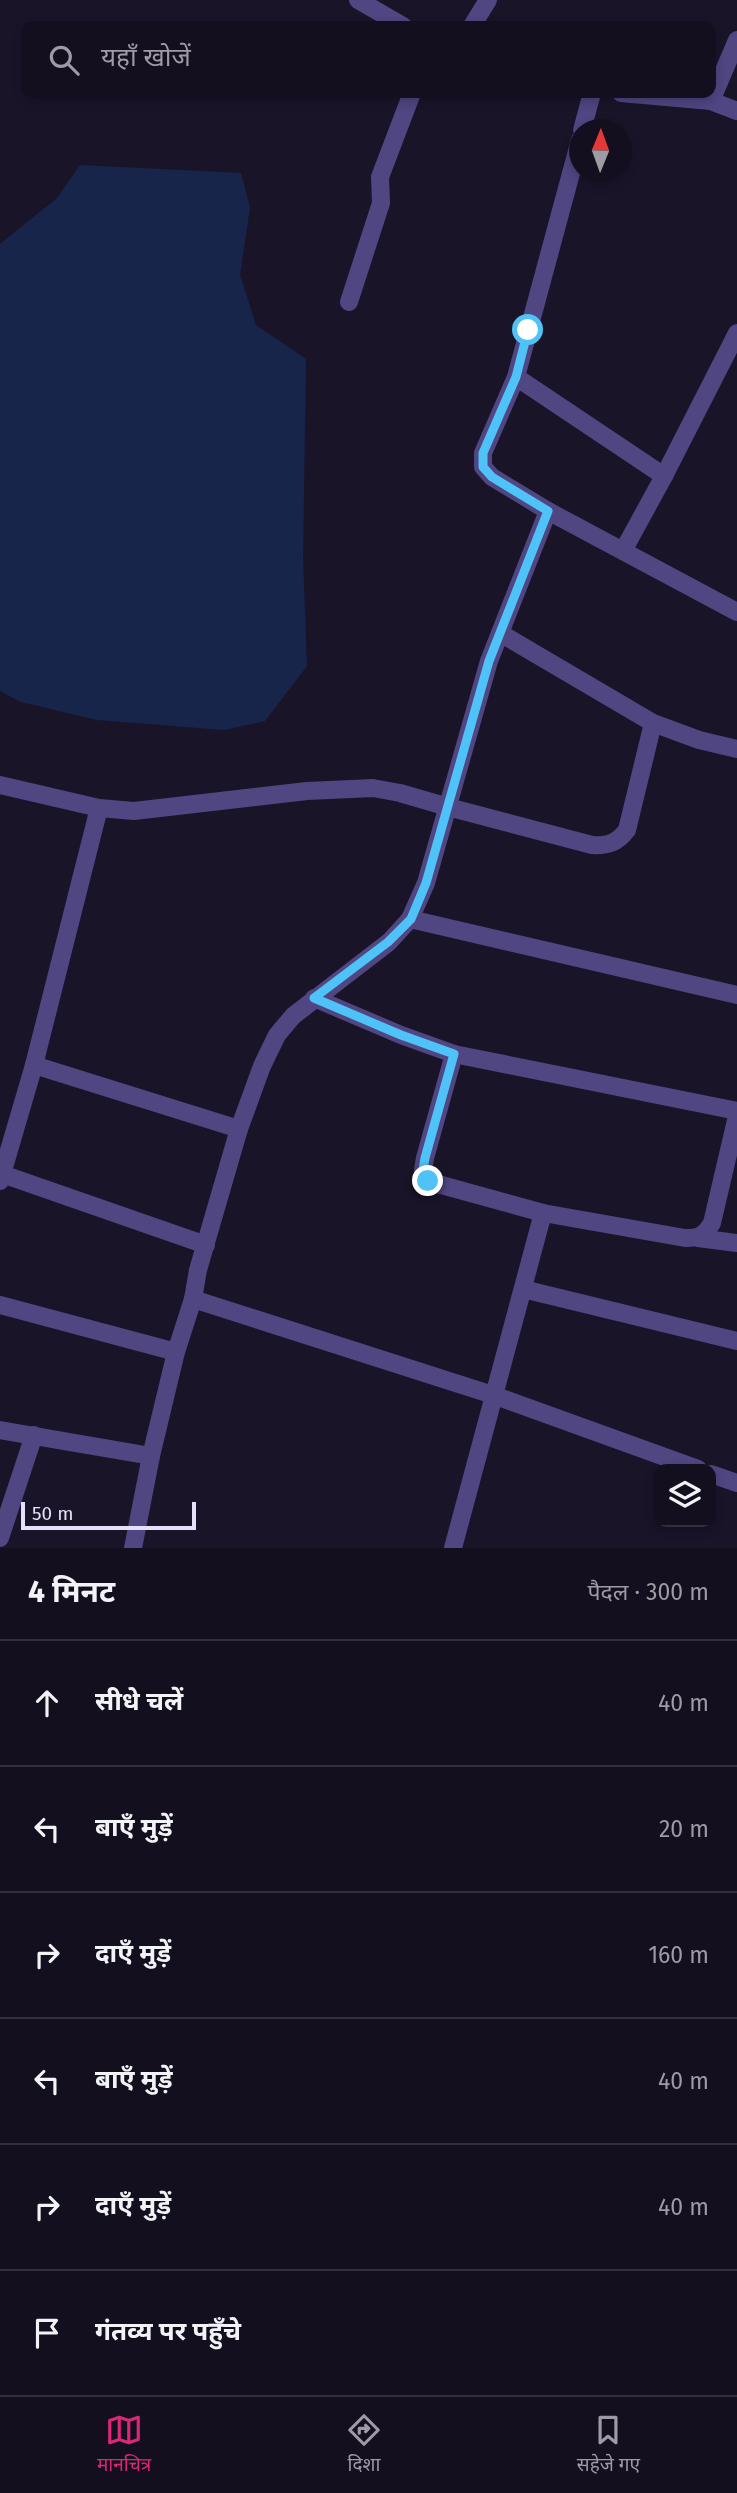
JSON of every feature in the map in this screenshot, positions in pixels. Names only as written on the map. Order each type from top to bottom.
[{"type":"street","points":[[358,0],[394,21]]},
{"type":"street","points":[[475,21],[488,0]]},
{"type":"street","points":[[716,90],[737,40]]},
{"type":"street","points":[[349,302],[380,203],[380,177],[410,98]]},
{"type":"street","points":[[585,119],[591,98]]},
{"type":"street","points":[[671,98],[711,102],[737,111]]},
{"type":"street","points":[[711,102],[713,98]]},
{"type":"street","points":[[569,178],[516,377],[483,453],[483,467],[492,477],[548,511],[737,612]]},
{"type":"street","points":[[623,551],[737,333]]},
{"type":"street","points":[[516,377],[664,476]]},
{"type":"street","points":[[132,1548],[150,1456],[176,1352],[193,1299],[198,1270],[239,1129],[262,1066],[277,1035],[293,1016],[388,942],[411,919],[426,883],[479,691],[548,511]]},
{"type":"street","points":[[500,633],[653,723],[699,740],[737,749]]},
{"type":"street","points":[[0,785],[99,808],[134,811],[342,788],[373,788],[592,845],[607,846],[620,839],[627,830],[653,723]]},
{"type":"street","points":[[99,808],[34,1065],[8,1122],[1,1177],[206,1245]]},
{"type":"street","points":[[411,919],[737,995]]},
{"type":"street","points":[[314,998],[454,1054],[737,1114],[712,1223],[706,1233],[698,1238]]},
{"type":"street","points":[[454,1054],[425,1158],[423,1170],[428,1181],[543,1213],[685,1238],[737,1243]]},
{"type":"street","points":[[34,1065],[239,1129]]},
{"type":"street","points":[[453,1548],[543,1213]]},
{"type":"street","points":[[523,1289],[737,1342]]},
{"type":"street","points":[[193,1299],[493,1395],[684,1464]]},
{"type":"street","points":[[0,1306],[176,1352]]},
{"type":"street","points":[[0,1430],[150,1456]]},
{"type":"street","points":[[0,1538],[34,1436]]},
{"type":"street","points":[[716,1476],[737,1483]]},
{"type":"water","points":[[80,165],[241,173],[250,207],[240,275],[256,325],[306,359],[303,557],[307,666],[265,721],[224,730],[97,720],[21,702],[0,691],[0,244],[57,198]]},
{"type":"route","points":[[428,1181],[423,1170],[425,1158],[454,1054],[314,998],[388,942],[411,919],[426,883],[489,661],[548,511],[492,477],[483,467],[483,453],[516,377],[528,330]]}]
